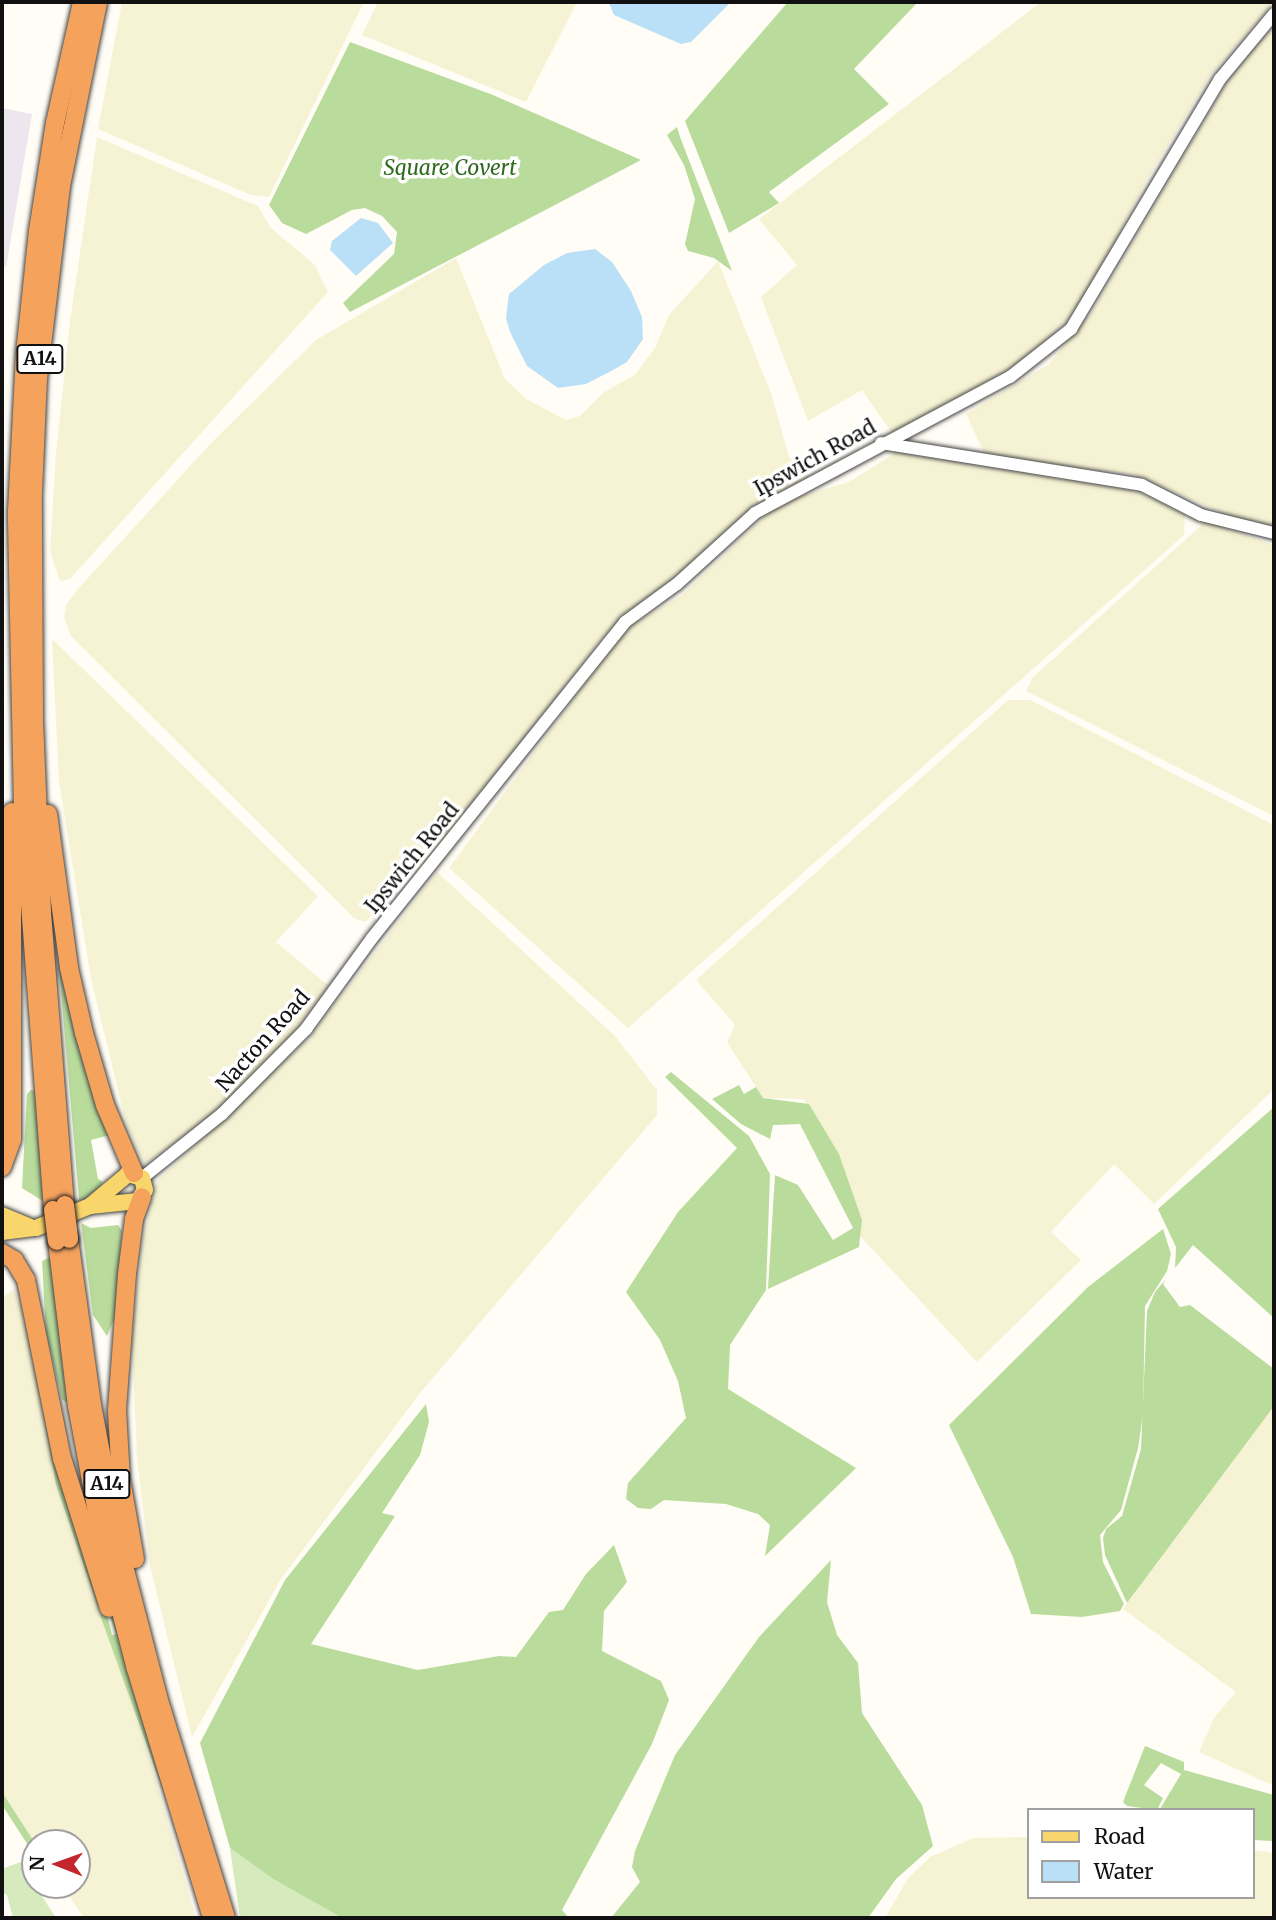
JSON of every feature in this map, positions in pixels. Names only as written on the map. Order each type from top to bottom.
[{"type":"highway","name":"A14","points":[[82,2],[55,123],[27,341],[18,512],[23,807],[80,1419],[102,1538],[136,1669],[212,1918]]},
{"type":"highway","name":"A14","points":[[59,1208],[34,721],[33,492],[38,379],[61,186],[98,2]]},
{"type":"highway","name":"A14","points":[[2,1167],[12,1139],[10,701],[19,655]]},
{"type":"highway","name":"A14","points":[[34,721],[69,968],[105,1105],[138,1175]]},
{"type":"highway","name":"A14","points":[[142,1197],[134,1219],[127,1274],[117,1410],[130,1539],[167,1693],[167,1724]]},
{"type":"highway","name":"A14","points":[[63,1240],[118,1543],[167,1724],[226,1918]]},
{"type":"highway","points":[[2,1254],[21,1270]]},
{"type":"highway","points":[[2,1262],[21,1270]]},
{"type":"highway","name":"A14","points":[[21,1270],[62,1458],[119,1637],[136,1669]]},
{"type":"main road","points":[[2,1233],[36,1228],[90,1206],[131,1203],[142,1197],[138,1175],[120,1179],[90,1206]]},
{"type":"main road","points":[[2,1215],[36,1228]]},
{"type":"street","name":"Ipswich Road","points":[[367,945],[625,622],[677,584],[755,513],[881,443],[1010,377],[1071,329],[1144,199],[1220,79],[1274,14]]},
{"type":"street","points":[[881,443],[1142,485],[1201,515],[1274,533]]},
{"type":"street","name":"Nacton Road","points":[[138,1175],[258,1081],[306,1029],[367,945]]},
{"type":"shaded area","points":[[122,2],[364,2],[269,197],[251,195],[98,129]]},
{"type":"shaded area","points":[[378,2],[577,2],[526,102],[362,35]]},
{"type":"shaded area","points":[[1041,2],[1274,2],[1211,74],[1146,181],[1092,286],[1069,319],[1045,342],[1020,363],[894,436],[862,390],[808,421],[761,297],[797,265],[759,219]]},
{"type":"shaded area","points":[[1274,24],[1274,527],[1245,523],[1134,474],[987,459],[966,414],[1049,364],[1092,312],[1230,77]]},
{"type":"shaded area","points":[[2,108],[32,114],[6,268],[2,262]]},
{"type":"shaded area","points":[[97,137],[258,206],[271,228],[315,265],[328,292],[70,579],[60,581],[50,551],[56,453],[70,321]]},
{"type":"shaded area","points":[[456,258],[505,379],[526,399],[566,420],[580,416],[604,392],[635,375],[655,348],[669,315],[718,261],[772,396],[789,457],[810,478],[746,512],[675,577],[622,618],[598,643],[445,842],[365,922],[354,918],[71,636],[64,618],[66,605],[78,589],[211,443],[316,340]]},
{"type":"shaded area","points":[[898,451],[1136,491],[1185,514],[1184,535],[628,1028],[449,868],[626,628],[681,596],[769,512],[791,499],[849,482]]},
{"type":"shaded area","points":[[1206,521],[1274,545],[1274,816],[1026,691],[1033,677]]},
{"type":"shaded area","points":[[52,639],[318,896],[276,942],[329,986],[291,1037],[224,1106],[144,1165],[126,1123],[91,979],[59,782]]},
{"type":"shaded area","points":[[1008,700],[1030,700],[1274,825],[1274,1089],[1154,1204],[1114,1164],[1051,1232],[1081,1260],[977,1362],[860,1236],[831,1144],[803,1099],[763,1098],[727,1042],[735,1025],[696,980]]},
{"type":"shaded area","points":[[437,872],[615,1036],[657,1090],[657,1115],[420,1393],[281,1579],[192,1737],[150,1566],[137,1458],[132,1340],[142,1243],[157,1181],[309,1038]]},
{"type":"shaded area","points":[[14,1289],[27,1321],[56,1485],[137,1715],[196,1918],[84,1918],[71,1899],[91,1899],[91,1829],[26,1829],[2,1792],[2,1298]]},
{"type":"shaded area","points":[[1274,1398],[1274,1786],[1199,1752],[1214,1718],[1236,1692],[1123,1609]]},
{"type":"shaded area","points":[[1028,1837],[1028,1899],[1255,1899],[1255,1850],[1274,1853],[1274,1918],[885,1918],[908,1878],[930,1857],[973,1838]]},
{"type":"green space","points":[[788,2],[918,2],[854,69],[889,104],[769,192],[779,203],[729,233],[685,121]]},
{"type":"green space","name":"Square Covert","points":[[350,42],[493,95],[641,160],[350,312],[343,303],[394,254],[397,232],[382,216],[365,208],[352,210],[306,234],[282,223],[269,205]]},
{"type":"green space","points":[[677,127],[732,271],[714,258],[688,251],[685,244],[695,199],[684,165],[667,135]]},
{"type":"green space","points":[[59,968],[63,968],[110,1135],[91,1140],[98,1179],[103,1182],[80,1210]]},
{"type":"green space","points":[[671,1072],[749,1136],[770,1174],[766,1290],[730,1345],[728,1389],[856,1468],[765,1556],[770,1525],[758,1514],[726,1504],[664,1500],[651,1509],[638,1508],[626,1499],[628,1483],[686,1418],[678,1381],[660,1340],[626,1292],[678,1212],[737,1148],[665,1077]]},
{"type":"green space","points":[[739,1085],[744,1094],[756,1087],[763,1098],[809,1104],[839,1154],[862,1220],[859,1247],[768,1289],[775,1175],[798,1185],[833,1240],[853,1228],[800,1124],[773,1125],[770,1139],[741,1124],[712,1099]]},
{"type":"green space","points":[[31,1090],[38,1092],[46,1203],[22,1188],[27,1094]]},
{"type":"green space","points":[[1274,1107],[1274,1318],[1193,1245],[1175,1268],[1176,1247],[1158,1209]]},
{"type":"green space","points":[[81,1223],[91,1228],[118,1225],[122,1231],[116,1315],[107,1336],[93,1315]]},
{"type":"green space","points":[[1163,1229],[1171,1254],[1167,1271],[1145,1306],[1143,1414],[1138,1448],[1121,1510],[1100,1535],[1103,1562],[1124,1604],[1120,1611],[1082,1617],[1031,1614],[1013,1557],[949,1425],[1088,1287]]},
{"type":"green space","points":[[55,1255],[69,1404],[62,1399],[46,1332],[42,1261]]},
{"type":"green space","points":[[1166,1279],[1163,1284],[1180,1307],[1190,1305],[1274,1369],[1274,1406],[1127,1603],[1105,1555],[1103,1538],[1106,1529],[1122,1516],[1141,1449],[1147,1311],[1155,1292]]},
{"type":"green space","points":[[27,1321],[73,1509],[117,1629],[170,1810],[100,1615],[106,1610],[112,1635],[116,1634],[107,1607],[98,1607],[56,1485]]},
{"type":"green space","points":[[426,1404],[429,1422],[420,1455],[382,1513],[395,1516],[311,1644],[418,1670],[499,1656],[516,1657],[549,1612],[563,1610],[586,1574],[614,1545],[627,1582],[604,1611],[602,1651],[661,1681],[669,1700],[652,1744],[562,1910],[569,1918],[343,1918],[273,1879],[230,1848],[200,1743],[285,1580]]},
{"type":"green space","points":[[831,1560],[827,1602],[837,1635],[858,1663],[862,1713],[922,1805],[933,1846],[896,1879],[868,1918],[611,1918],[640,1882],[632,1867],[635,1851],[675,1755],[759,1637]]},
{"type":"green space","points":[[1145,1746],[1184,1762],[1184,1770],[1274,1795],[1274,1841],[1255,1840],[1255,1808],[1161,1808],[1181,1774],[1161,1763],[1144,1785],[1163,1798],[1158,1808],[1127,1806],[1123,1802]]},
{"type":"green space","points":[[2,1792],[26,1829],[21,1829],[21,1834],[2,1805]]},
{"type":"green space","points":[[230,1848],[273,1879],[345,1918],[240,1918]]},
{"type":"green space","points":[[20,1862],[21,1899],[44,1899],[56,1918],[13,1918],[7,1895],[2,1892],[2,1869]]},
{"type":"water","points":[[731,2],[691,42],[681,44],[614,15],[609,3]]},
{"type":"water","points":[[361,218],[378,223],[393,243],[356,276],[330,250],[332,241]]},
{"type":"water","points":[[595,249],[612,262],[631,291],[642,317],[643,339],[627,362],[586,384],[558,388],[527,366],[506,318],[509,294],[544,265],[567,253]]}]
